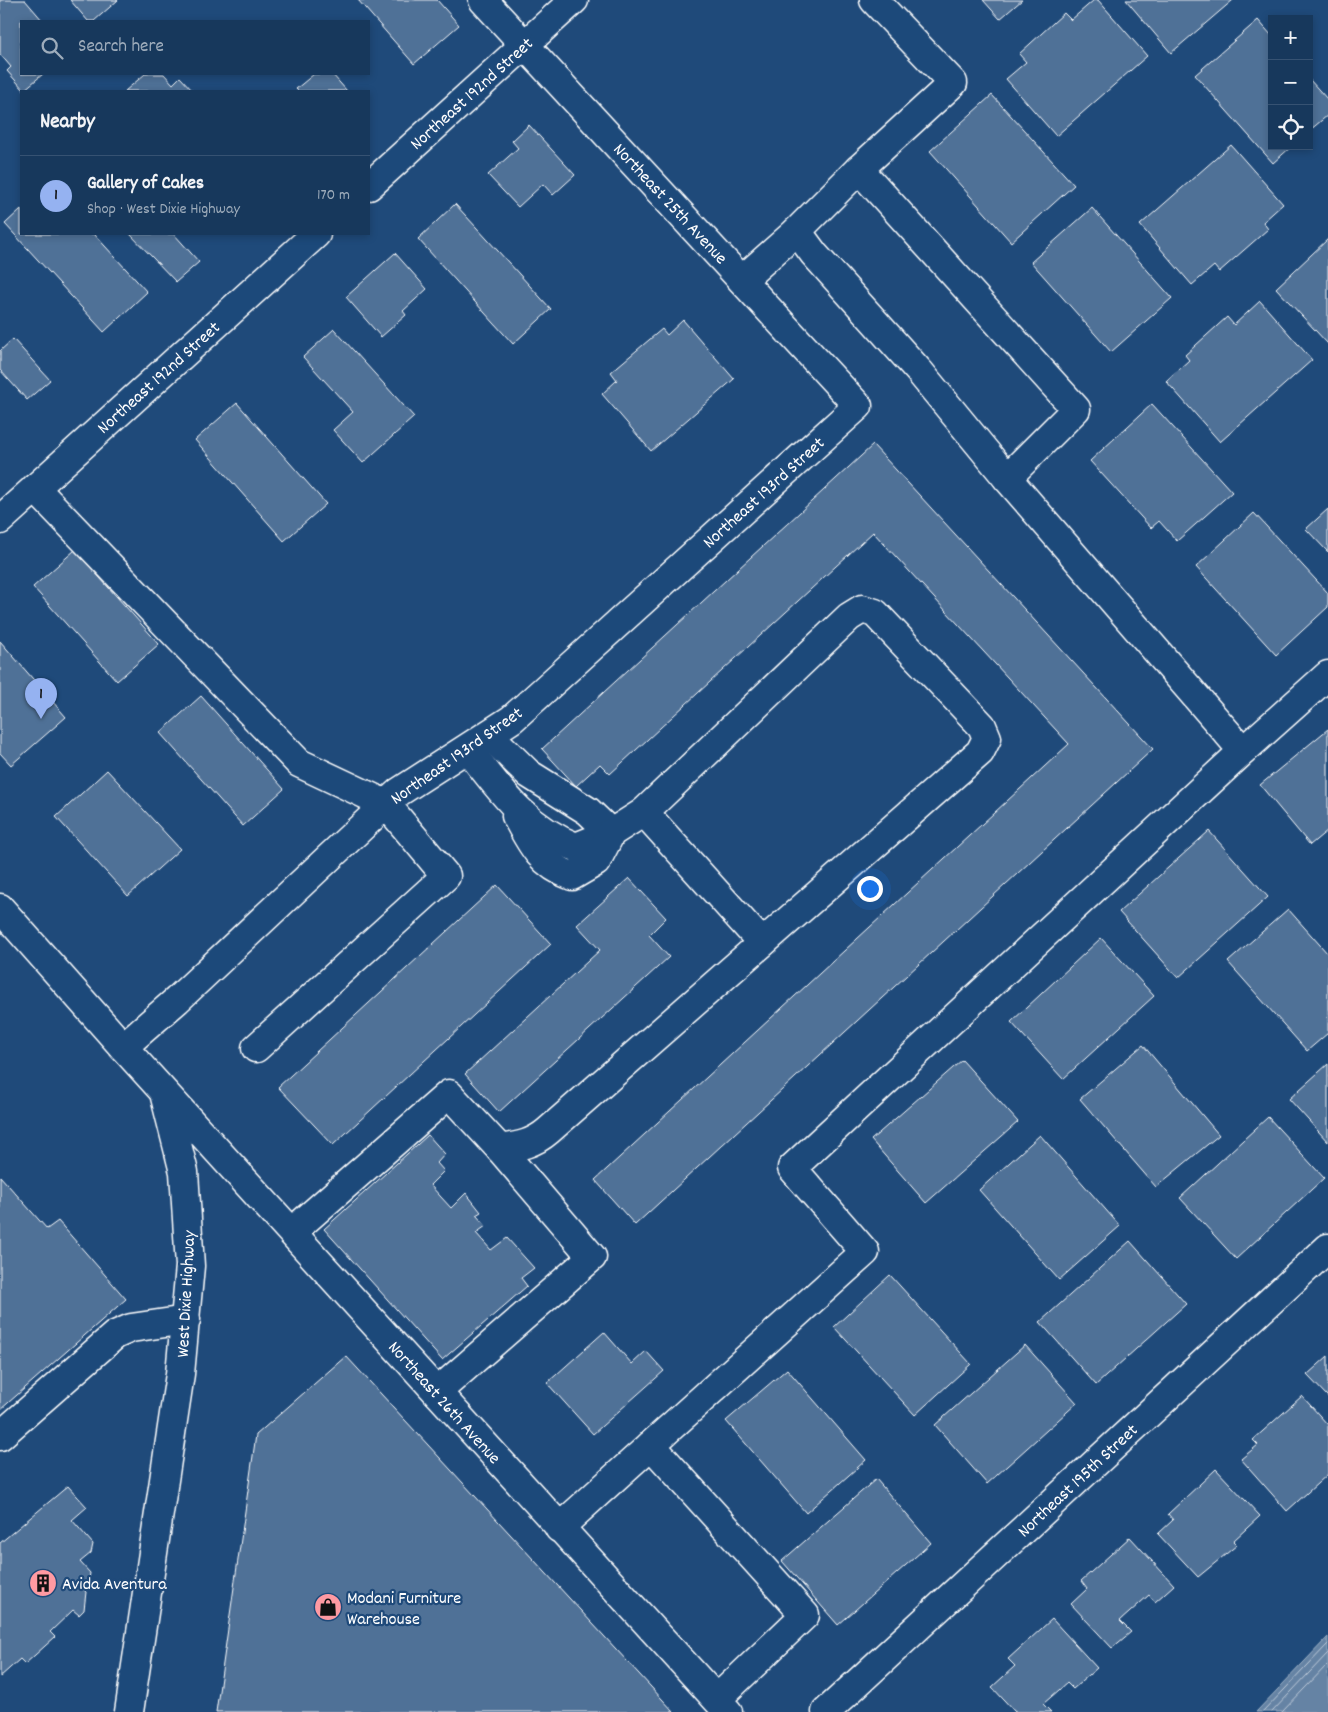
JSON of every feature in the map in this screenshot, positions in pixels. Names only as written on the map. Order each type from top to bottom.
[{"type":"street","name":"Northeast 25th Avenue","points":[[483,0],[858,406]]},
{"type":"street","name":"Northeast 192nd Street","points":[[370,185],[574,0]]},
{"type":"street","points":[[742,280],[797,231],[859,169],[953,83],[874,0]]},
{"type":"street","points":[[859,169],[1076,409],[1007,478]]},
{"type":"street","points":[[797,231],[814,254],[919,371],[1007,478],[1243,751]]},
{"type":"street","name":"Northeast 192nd Street","points":[[0,520],[315,235]]},
{"type":"street","name":"Northeast 193rd Street","points":[[123,1047],[399,792],[478,742],[540,694],[858,406]]},
{"type":"street","points":[[35,488],[299,763],[386,804],[446,876],[256,1048]]},
{"type":"street","points":[[478,742],[508,799],[552,838],[576,847],[611,833],[644,812],[849,617],[862,609],[875,614],[982,726],[987,738],[980,752],[548,1131],[537,1140],[525,1146],[500,1149]]},
{"type":"street","points":[[559,1528],[865,1252],[792,1168],[1243,751],[1328,675]]},
{"type":"street","points":[[478,742],[588,811],[611,833]]},
{"type":"street","points":[[644,812],[762,943]]},
{"type":"street","name":"West Dixie Highway","points":[[0,908],[163,1091],[178,1140],[187,1192],[190,1266],[186,1320],[129,1712]]},
{"type":"street","name":"Northeast 26th Avenue","points":[[163,1091],[293,1231],[436,1392],[722,1706]]},
{"type":"street","points":[[293,1231],[449,1094],[500,1149],[592,1257],[436,1392]]},
{"type":"street","name":"Northeast 195th Street","points":[[826,1712],[1328,1248]]},
{"type":"street","points":[[0,1436],[115,1335],[131,1328],[186,1320]]},
{"type":"street","points":[[651,1445],[805,1615],[722,1706]]},
{"type":"water","points":[[1328,1637],[1328,1712],[1256,1712]]},
{"type":"building","points":[[0,0],[25,0],[42,20],[20,20],[20,75],[42,75],[24,90],[7,71],[11,67],[0,54]]},
{"type":"building","points":[[70,0],[118,0],[95,20],[87,20]]},
{"type":"building","points":[[358,0],[437,0],[459,25],[414,64]]},
{"type":"building","points":[[983,0],[1022,0],[1000,19]]},
{"type":"building","points":[[1094,0],[1098,0],[1147,56],[1056,136],[1006,79],[1026,62],[1019,54],[1064,13],[1071,20]]},
{"type":"building","points":[[1126,0],[1233,0],[1171,53]]},
{"type":"building","points":[[1258,20],[1268,31],[1268,150],[1288,150],[1273,163],[1195,75]]},
{"type":"building","points":[[144,75],[165,75],[173,84],[180,77],[192,90],[126,90]]},
{"type":"building","points":[[313,75],[333,75],[346,90],[297,90]]},
{"type":"building","points":[[1313,83],[1328,100],[1328,115],[1313,128]]},
{"type":"building","points":[[992,95],[1074,185],[1011,242],[930,151]]},
{"type":"building","points":[[529,125],[575,175],[553,195],[543,184],[518,207],[488,175],[518,148],[512,141]]},
{"type":"building","points":[[1231,145],[1283,204],[1263,222],[1268,229],[1219,272],[1214,266],[1192,285],[1140,225]]},
{"type":"building","points":[[455,204],[551,309],[513,344],[418,239]]},
{"type":"building","points":[[1092,208],[1172,298],[1111,352],[1031,262]]},
{"type":"building","points":[[20,210],[20,235],[95,235],[147,292],[104,332],[5,224]]},
{"type":"building","points":[[131,235],[175,235],[199,262],[176,282]]},
{"type":"building","points":[[1328,239],[1328,344],[1276,288]]},
{"type":"building","points":[[395,253],[427,289],[403,311],[406,315],[381,337],[346,297]]},
{"type":"building","points":[[1260,301],[1312,360],[1220,442],[1166,381],[1189,360],[1185,355],[1227,317],[1234,325]]},
{"type":"building","points":[[683,320],[734,379],[651,451],[602,394],[617,380],[611,372],[662,329],[667,335]]},
{"type":"building","points":[[334,329],[414,417],[363,463],[333,430],[353,412],[303,357]]},
{"type":"building","points":[[13,339],[50,380],[27,400],[0,370],[0,351]]},
{"type":"building","points":[[237,403],[326,504],[284,541],[195,440]]},
{"type":"building","points":[[1152,404],[1232,492],[1177,541],[1159,521],[1151,528],[1090,461]]},
{"type":"building","points":[[873,445],[1153,749],[635,1225],[595,1180],[1069,744],[873,532],[610,774],[600,764],[576,786],[542,749]]},
{"type":"building","points":[[1328,509],[1328,552],[1306,529]]},
{"type":"building","points":[[1254,513],[1328,593],[1328,607],[1276,655],[1196,567]]},
{"type":"building","points":[[75,550],[159,644],[117,681],[33,587]]},
{"type":"building","points":[[0,641],[66,717],[11,765],[0,753]]},
{"type":"building","points":[[201,696],[284,789],[243,826],[160,733]]},
{"type":"building","points":[[1328,729],[1328,830],[1310,845],[1260,785]]},
{"type":"building","points":[[107,770],[180,849],[128,896],[56,817]]},
{"type":"building","points":[[1209,831],[1268,897],[1178,978],[1119,912]]},
{"type":"building","points":[[629,878],[666,918],[649,935],[669,957],[499,1112],[465,1074],[600,950],[577,925]]},
{"type":"building","points":[[497,885],[551,944],[333,1145],[278,1087]]},
{"type":"building","points":[[1288,909],[1328,954],[1328,1033],[1307,1051],[1228,962]]},
{"type":"building","points":[[1101,938],[1154,996],[1063,1079],[1011,1022]]},
{"type":"building","points":[[1143,1045],[1219,1135],[1156,1187],[1080,1099]]},
{"type":"building","points":[[962,1060],[1018,1122],[926,1203],[871,1140]]},
{"type":"building","points":[[1328,1064],[1328,1142],[1289,1099]]},
{"type":"building","points":[[1268,1117],[1324,1178],[1236,1259],[1180,1198]]},
{"type":"building","points":[[428,1135],[445,1154],[437,1163],[444,1171],[430,1185],[451,1208],[466,1193],[481,1212],[476,1215],[486,1226],[476,1233],[491,1250],[507,1238],[534,1268],[521,1278],[527,1286],[442,1360],[324,1229]]},
{"type":"building","points":[[1040,1135],[1120,1226],[1059,1280],[979,1190]]},
{"type":"building","points":[[0,1176],[47,1229],[58,1221],[126,1299],[0,1410]]},
{"type":"building","points":[[1130,1241],[1186,1304],[1096,1385],[1040,1322]]},
{"type":"building","points":[[890,1275],[971,1364],[915,1415],[834,1327]]},
{"type":"building","points":[[604,1332],[632,1364],[646,1351],[664,1371],[593,1434],[547,1383]]},
{"type":"building","points":[[1025,1345],[1077,1403],[987,1484],[935,1425]]},
{"type":"building","points":[[346,1356],[674,1712],[216,1712],[256,1435]]},
{"type":"building","points":[[1328,1356],[1328,1397],[1307,1375]]},
{"type":"building","points":[[787,1369],[866,1460],[806,1513],[726,1421]]},
{"type":"building","points":[[1302,1396],[1328,1425],[1328,1474],[1287,1511],[1241,1459],[1258,1445],[1253,1440]]},
{"type":"building","points":[[1216,1469],[1260,1516],[1233,1541],[1237,1545],[1198,1577],[1158,1534],[1173,1520],[1168,1514]]},
{"type":"building","points":[[876,1479],[931,1543],[838,1625],[782,1561]]},
{"type":"building","name":"Avida Aventura","points":[[68,1486],[87,1507],[72,1520],[93,1544],[91,1553],[80,1562],[90,1573],[89,1579],[81,1586],[86,1592],[84,1610],[79,1615],[73,1610],[50,1632],[55,1637],[25,1664],[20,1659],[0,1677],[0,1543]]},
{"type":"building","points":[[1130,1537],[1174,1585],[1155,1602],[1149,1595],[1120,1621],[1131,1632],[1112,1648],[1071,1604],[1087,1589],[1081,1581]]},
{"type":"building","points":[[1052,1619],[1097,1668],[1073,1689],[1067,1683],[1043,1704],[1051,1712],[1015,1712],[992,1687],[1015,1666],[1008,1659]]},
{"type":"place","name":"Gallery of Cakes","points":[[41,719]]},
{"type":"place","name":"Avida Aventura","points":[[43,1583]]},
{"type":"place","name":"Modani Furniture Warehouse","points":[[328,1607]]}]
